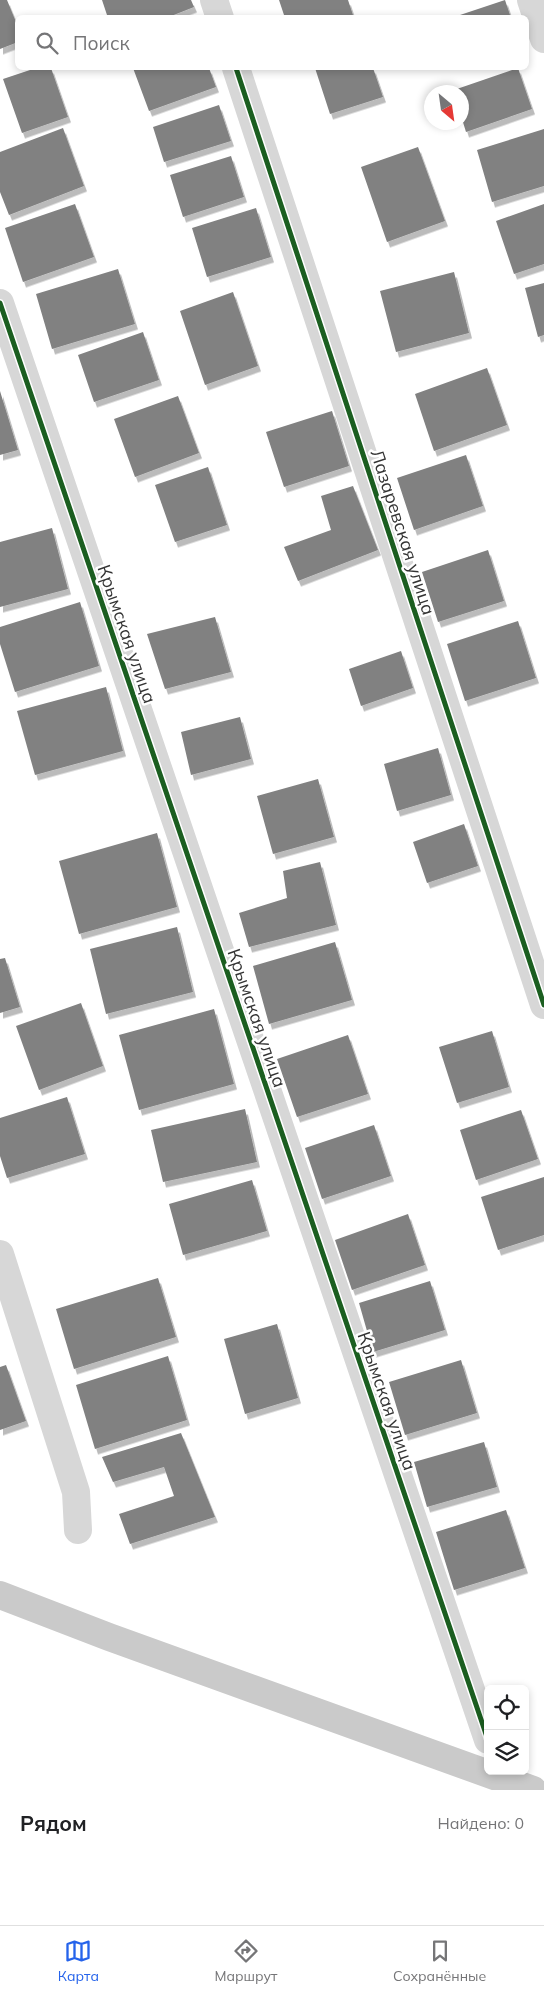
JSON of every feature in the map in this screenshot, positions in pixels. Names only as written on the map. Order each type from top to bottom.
[{"type":"main road","points":[[0,1596],[109,1637],[484,1770]]},
{"type":"main road","points":[[499,1775],[533,1790]]},
{"type":"street","points":[[214,0],[219,15]]},
{"type":"street","points":[[531,0],[544,38]]},
{"type":"street","name":"Лазаревская улица","points":[[237,70],[544,1005]]},
{"type":"street","name":"Крымская улица","points":[[0,303],[485,1730]]},
{"type":"street","points":[[0,1254],[76,1492],[78,1530]]},
{"type":"building","points":[[0,0],[7,0],[15,20],[15,43],[0,49]]},
{"type":"building","points":[[102,0],[191,0],[194,7],[174,15],[107,15]]},
{"type":"building","points":[[279,0],[348,0],[353,15],[284,15]]},
{"type":"building","points":[[505,0],[510,15],[460,15]]},
{"type":"building","points":[[30,70],[52,70],[68,117],[22,133],[3,79]]},
{"type":"building","points":[[134,70],[210,70],[216,87],[149,111]]},
{"type":"building","points":[[316,70],[374,70],[383,97],[330,114]]},
{"type":"building","points":[[512,70],[519,70],[532,109],[466,132],[465,130],[469,130],[468,85]]},
{"type":"building","points":[[219,105],[231,141],[164,162],[153,127]]},
{"type":"building","points":[[63,128],[84,186],[9,215],[0,192],[0,152]]},
{"type":"building","points":[[544,129],[544,186],[492,202],[477,150]]},
{"type":"building","points":[[418,147],[445,221],[387,242],[361,167]]},
{"type":"building","points":[[231,156],[244,197],[183,217],[170,175]]},
{"type":"building","points":[[75,204],[94,257],[23,282],[5,228]]},
{"type":"building","points":[[544,204],[544,264],[514,274],[496,221]]},
{"type":"building","points":[[256,208],[271,257],[207,277],[192,228]]},
{"type":"building","points":[[118,269],[135,324],[52,349],[36,294]]},
{"type":"building","points":[[454,272],[469,333],[396,352],[380,291]]},
{"type":"building","points":[[544,283],[544,335],[538,337],[525,288]]},
{"type":"building","points":[[233,292],[258,366],[205,385],[180,311]]},
{"type":"building","points":[[143,332],[159,380],[94,402],[78,355]]},
{"type":"building","points":[[487,368],[507,425],[434,451],[415,394]]},
{"type":"building","points":[[0,391],[18,450],[0,455]]},
{"type":"building","points":[[178,396],[199,453],[135,477],[114,419]]},
{"type":"building","points":[[332,411],[349,466],[284,487],[266,432]]},
{"type":"building","points":[[466,455],[483,506],[414,530],[397,478]]},
{"type":"building","points":[[208,467],[227,525],[175,542],[155,485]]},
{"type":"building","points":[[353,486],[378,550],[298,581],[284,547],[331,530],[321,496]]},
{"type":"building","points":[[52,528],[68,589],[0,607],[0,542]]},
{"type":"building","points":[[488,550],[504,601],[438,622],[422,572]]},
{"type":"building","points":[[80,602],[99,666],[15,692],[0,644],[0,627]]},
{"type":"building","points":[[215,617],[231,672],[165,689],[147,634]]},
{"type":"building","points":[[518,621],[536,678],[465,701],[447,644]]},
{"type":"building","points":[[401,651],[413,688],[361,706],[349,669]]},
{"type":"building","points":[[106,687],[123,751],[35,775],[17,711]]},
{"type":"building","points":[[240,717],[251,759],[191,775],[181,732]]},
{"type":"building","points":[[438,748],[451,795],[397,811],[384,764]]},
{"type":"building","points":[[318,779],[334,837],[273,854],[257,796]]},
{"type":"building","points":[[464,824],[478,866],[427,883],[413,842]]},
{"type":"building","points":[[157,833],[177,907],[79,934],[59,861]]},
{"type":"building","points":[[320,862],[336,925],[249,947],[239,913],[287,898],[283,871]]},
{"type":"building","points":[[177,927],[193,992],[106,1014],[90,949]]},
{"type":"building","points":[[335,942],[352,1000],[269,1024],[253,966]]},
{"type":"building","points":[[5,958],[20,1007],[0,1013],[0,959]]},
{"type":"building","points":[[81,1003],[103,1066],[39,1090],[16,1026]]},
{"type":"building","points":[[214,1009],[234,1084],[139,1110],[119,1035]]},
{"type":"building","points":[[492,1031],[509,1087],[457,1103],[439,1047]]},
{"type":"building","points":[[348,1035],[368,1094],[297,1117],[277,1059]]},
{"type":"building","points":[[67,1097],[85,1154],[7,1178],[0,1156],[0,1118]]},
{"type":"building","points":[[245,1109],[257,1162],[163,1182],[151,1130]]},
{"type":"building","points":[[521,1110],[538,1159],[476,1180],[460,1130]]},
{"type":"building","points":[[374,1125],[391,1176],[322,1199],[305,1148]]},
{"type":"building","points":[[544,1177],[544,1235],[498,1250],[481,1197]]},
{"type":"building","points":[[252,1180],[267,1231],[183,1255],[169,1204]]},
{"type":"building","points":[[408,1214],[425,1265],[352,1290],[335,1240]]},
{"type":"building","points":[[158,1278],[176,1337],[74,1369],[56,1309]]},
{"type":"building","points":[[430,1281],[445,1330],[373,1352],[359,1303]]},
{"type":"building","points":[[277,1324],[298,1398],[245,1414],[224,1339]]},
{"type":"building","points":[[168,1356],[187,1420],[95,1449],[76,1385]]},
{"type":"building","points":[[461,1360],[477,1413],[405,1435],[389,1382]]},
{"type":"building","points":[[6,1365],[26,1421],[0,1430],[0,1367]]},
{"type":"building","points":[[181,1433],[215,1517],[130,1544],[119,1514],[174,1496],[164,1467],[113,1482],[102,1457]]},
{"type":"building","points":[[484,1442],[497,1487],[427,1507],[414,1462]]},
{"type":"building","points":[[506,1510],[525,1568],[454,1590],[436,1532]]},
{"type":"cycle path","points":[[237,70],[544,1005]]},
{"type":"cycle path","points":[[0,303],[485,1730]]}]
